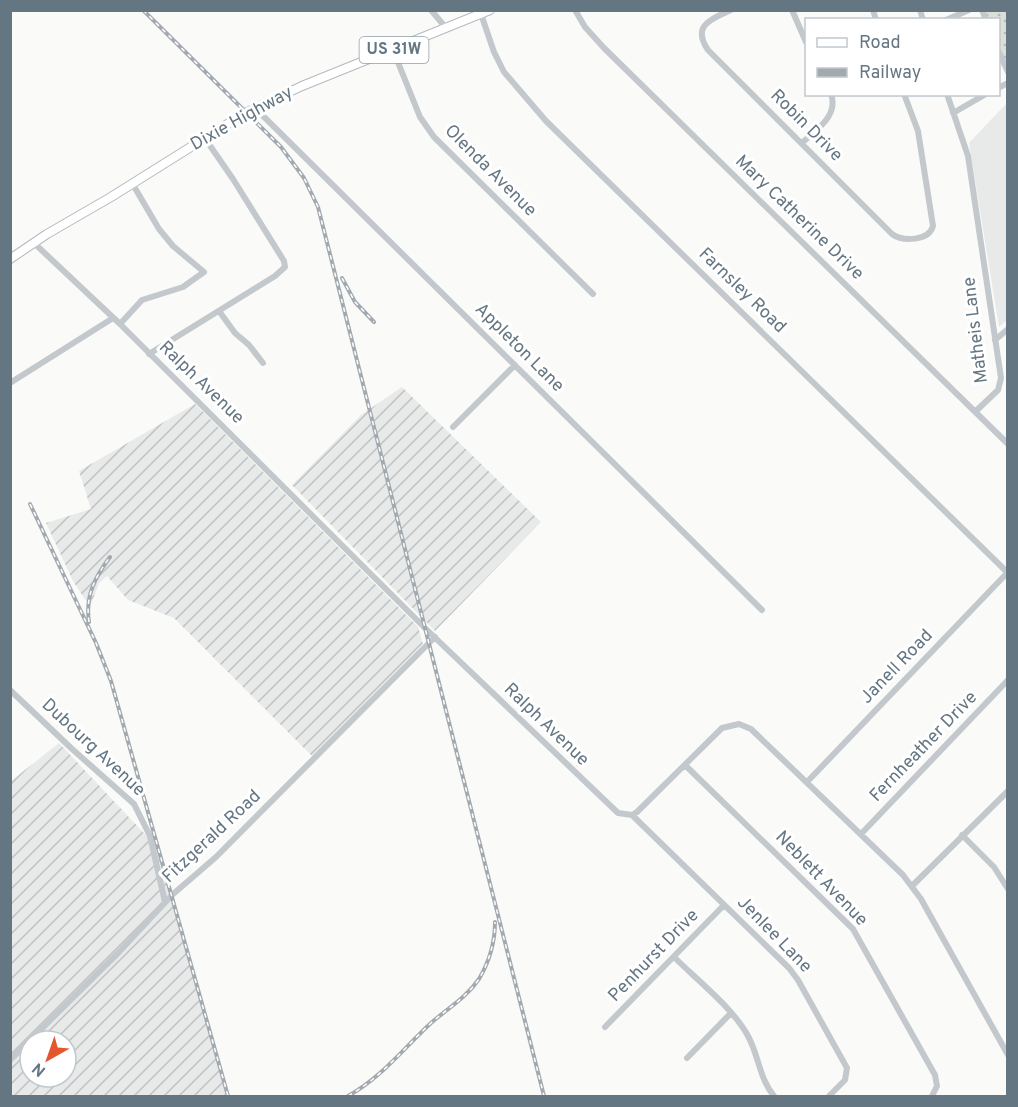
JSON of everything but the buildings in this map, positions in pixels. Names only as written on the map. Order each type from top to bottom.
[{"type":"main road","name":"Dixie Highway","points":[[10,259],[204,137],[255,108],[485,12]]},
{"type":"street","points":[[431,10],[447,28]]},
{"type":"street","name":"Mary Catherine Drive","points":[[575,10],[585,27],[599,43],[1008,444]]},
{"type":"street","name":"Robin Drive","points":[[731,10],[705,24],[702,33],[703,43],[708,50],[897,237],[904,239],[924,236],[932,231],[933,226],[919,138],[905,96]]},
{"type":"street","points":[[792,10],[805,38]]},
{"type":"street","points":[[951,18],[969,10]]},
{"type":"street","name":"Farnsley Road","points":[[485,12],[494,52],[504,72],[546,121],[1007,573]]},
{"type":"street","name":"Olenda Avenue","points":[[393,50],[420,117],[434,137],[593,294]]},
{"type":"street","points":[[1000,52],[1008,72]]},
{"type":"street","points":[[802,143],[831,115],[834,105],[832,96]]},
{"type":"street","name":"Matheis Lane","points":[[948,96],[968,156],[1000,378],[1000,387],[975,412]]},
{"type":"street","points":[[953,113],[982,96]]},
{"type":"street","name":"Appleton Lane","points":[[255,108],[762,610]]},
{"type":"street","points":[[149,354],[284,269],[284,261],[204,137]]},
{"type":"street","points":[[120,324],[142,300],[183,287],[204,272],[173,246],[159,229],[132,183]]},
{"type":"street","name":"Ralph Avenue","points":[[34,243],[120,324],[435,637],[612,808],[618,813],[632,815]]},
{"type":"street","points":[[219,311],[262,363]]},
{"type":"street","points":[[10,383],[113,318]]},
{"type":"street","points":[[995,340],[1008,329]]},
{"type":"street","points":[[453,427],[515,365]]},
{"type":"street","name":"Janell Road","points":[[807,782],[1007,573]]},
{"type":"street","name":"Fitzgerald Road","points":[[10,1060],[181,886],[216,857],[435,637]]},
{"type":"street","name":"Fernheather Drive","points":[[861,834],[1008,680]]},
{"type":"street","name":"Dubourg Avenue","points":[[10,690],[70,748],[134,804],[150,836],[165,902]]},
{"type":"street","points":[[632,815],[641,809],[719,730],[739,724],[751,729],[912,886],[1008,1055]]},
{"type":"street","name":"Neblett Avenue","points":[[685,765],[853,929],[935,1075],[937,1086],[932,1096]]},
{"type":"street","points":[[912,886],[1008,790]]},
{"type":"street","name":"Jenlee Lane","points":[[632,815],[789,968],[798,980],[847,1068],[845,1080],[829,1096]]},
{"type":"street","points":[[963,835],[994,867],[1008,889]]},
{"type":"street","name":"Penhurst Drive","points":[[605,1027],[724,905]]},
{"type":"street","points":[[674,957],[731,1013],[750,1038],[763,1079],[774,1096]]},
{"type":"street","points":[[687,1058],[731,1013]]},
{"type":"shaded area","points":[[985,11],[1007,11],[1007,65],[1000,46],[1000,18],[988,18]]},
{"type":"shaded area","points":[[1007,103],[1008,319],[999,327],[969,143]]},
{"type":"shaded area","points":[[402,387],[541,522],[435,631],[292,485],[361,415]]},
{"type":"shaded area","points":[[195,404],[418,627],[423,644],[313,757],[174,618],[128,600],[107,576],[99,583],[90,607],[73,581],[46,523],[91,509],[79,471]]},
{"type":"shaded area","points":[[59,743],[159,849],[228,1096],[11,1096],[11,781]]},
{"type":"railway","points":[[143,10],[281,147],[304,178],[318,207],[544,1096]]},
{"type":"railway","points":[[342,278],[355,302],[374,322]]},
{"type":"railway","points":[[30,504],[96,643],[111,681],[228,1096]]},
{"type":"railway","points":[[89,622],[88,604],[92,587],[110,557]]},
{"type":"railway","points":[[348,1096],[382,1072],[431,1023],[474,986],[483,972],[493,944],[495,922]]}]
